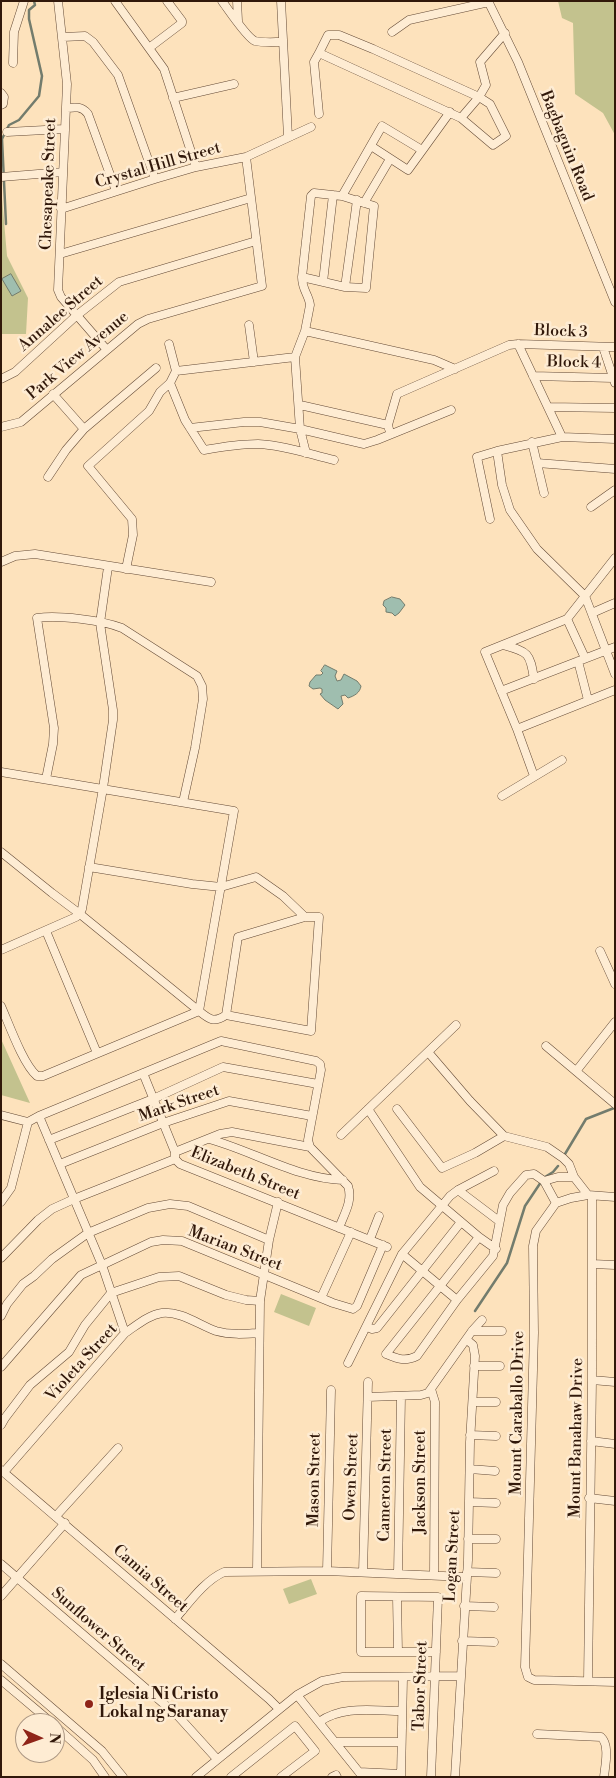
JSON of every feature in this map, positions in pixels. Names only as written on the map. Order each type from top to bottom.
[{"type":"street","points":[[13,63],[14,32],[24,1]]},
{"type":"street","name":"Chesapeake Street","points":[[58,1],[67,84],[58,290],[61,297],[76,316],[107,350]]},
{"type":"street","points":[[115,1],[164,69],[196,167]]},
{"type":"street","points":[[149,48],[182,24],[167,1]]},
{"type":"street","points":[[222,1],[245,33],[253,40],[282,42]]},
{"type":"street","points":[[237,1],[238,21]]},
{"type":"street","points":[[281,1],[288,137]]},
{"type":"street","points":[[392,32],[408,20],[488,2]]},
{"type":"street","name":"Bagbaguin Road","points":[[488,2],[518,62],[615,302]]},
{"type":"street","points":[[461,118],[479,97],[486,85],[480,62],[505,33]]},
{"type":"street","points":[[318,53],[450,112],[461,118],[493,145],[506,136],[490,104],[479,97],[339,35],[328,35],[318,53],[314,62],[319,114]]},
{"type":"street","points":[[63,37],[85,36],[93,42],[118,75],[155,179]]},
{"type":"street","points":[[172,98],[234,84]]},
{"type":"street","points":[[1,93],[4,97],[3,104],[1,105]]},
{"type":"street","points":[[66,108],[80,107],[85,109],[116,191]]},
{"type":"street","points":[[370,146],[408,170],[450,112]]},
{"type":"street","points":[[342,196],[382,126],[422,150]]},
{"type":"street","name":"Crystal Hill Street","points":[[61,209],[196,167],[246,157],[311,127]]},
{"type":"street","points":[[7,132],[64,129]]},
{"type":"street","points":[[246,157],[256,241]]},
{"type":"street","points":[[345,286],[361,202],[390,159]]},
{"type":"street","points":[[4,177],[63,172]]},
{"type":"street","points":[[302,277],[364,289],[367,287],[375,207],[342,196],[314,193],[311,196],[302,277],[304,290],[309,301],[305,331],[295,357],[300,405],[300,428],[306,453]]},
{"type":"street","points":[[323,282],[333,195]]},
{"type":"street","points":[[60,254],[251,198]]},
{"type":"street","name":"Park View Avenue","points":[[1,427],[21,422],[138,324],[148,319],[262,286],[256,241]]},
{"type":"street","name":"Annalee Street","points":[[1,379],[15,372],[76,316],[119,282],[256,241]]},
{"type":"street","points":[[249,325],[254,362]]},
{"type":"street","points":[[305,331],[434,360],[455,369]]},
{"type":"street","points":[[126,569],[133,535],[132,520],[88,466],[149,411],[160,392],[170,382],[176,371],[169,344]]},
{"type":"street","points":[[518,344],[562,437]]},
{"type":"street","name":"Block 3","points":[[388,425],[397,394],[508,345],[615,347]]},
{"type":"street","points":[[603,347],[614,381]]},
{"type":"street","points":[[176,371],[295,357]]},
{"type":"street","points":[[48,477],[66,450],[84,429],[156,368]]},
{"type":"street","name":"Block 4","points":[[534,376],[614,381]]},
{"type":"street","points":[[170,382],[178,406],[204,450],[244,444],[260,444],[334,460]]},
{"type":"street","points":[[53,394],[84,429]]},
{"type":"street","points":[[300,405],[388,425],[391,434]]},
{"type":"street","points":[[548,407],[615,408]]},
{"type":"street","points":[[190,428],[252,422],[300,428],[358,443],[370,442],[451,410]]},
{"type":"street","points":[[490,519],[477,457],[532,442],[562,437],[615,439]]},
{"type":"street","points":[[532,442],[544,493]]},
{"type":"street","points":[[496,451],[502,485],[510,510],[537,549],[585,596],[615,674]]},
{"type":"street","points":[[537,464],[615,470]]},
{"type":"street","points":[[591,507],[615,490]]},
{"type":"street","points":[[1,562],[15,556],[35,554],[210,582]]},
{"type":"street","points":[[534,776],[517,728],[484,652],[567,619],[614,558]]},
{"type":"street","points":[[80,914],[112,737],[113,710],[100,623],[108,567]]},
{"type":"street","points":[[592,613],[615,603]]},
{"type":"street","points":[[46,779],[54,728],[37,618],[57,618],[115,625],[197,676],[202,686],[203,698],[199,724],[183,802]]},
{"type":"street","points":[[567,619],[581,660],[588,700]]},
{"type":"street","points":[[502,645],[523,651],[531,661],[534,679]]},
{"type":"street","points":[[501,691],[615,647]]},
{"type":"street","points":[[517,728],[615,690]]},
{"type":"street","points":[[502,796],[562,760]]},
{"type":"street","points":[[1,772],[234,811],[199,1011]]},
{"type":"street","points":[[1,852],[199,1011],[213,1020],[226,1015],[311,1031],[319,916],[305,917],[238,937],[226,1015]]},
{"type":"street","points":[[89,867],[221,887],[256,877],[283,896],[305,917]]},
{"type":"street","points":[[1,950],[80,914]]},
{"type":"street","points":[[46,931],[97,1053]]},
{"type":"street","points":[[600,951],[615,984]]},
{"type":"street","points":[[1,1006],[32,1072],[37,1076],[43,1076],[199,1011]]},
{"type":"street","points":[[577,1070],[615,1022]]},
{"type":"street","points":[[341,1135],[456,1025]]},
{"type":"street","points":[[1,1202],[11,1188],[28,1122],[38,1116],[221,1041],[316,1061],[320,1064],[321,1070],[308,1140],[310,1147],[348,1186],[349,1201],[339,1228]]},
{"type":"street","points":[[546,1046],[577,1070],[615,1104]]},
{"type":"street","points":[[428,1052],[470,1101],[504,1136],[547,1147],[563,1158],[569,1164],[574,1177],[590,1196]]},
{"type":"street","points":[[49,1140],[153,1099],[223,1067],[318,1084]]},
{"type":"street","points":[[143,1073],[175,1156],[220,1134],[232,1132],[310,1147]]},
{"type":"street","name":"Mark Street","points":[[60,1164],[163,1123],[229,1101],[312,1116]]},
{"type":"street","points":[[368,1109],[420,1187],[496,1249]]},
{"type":"street","points":[[397,1110],[442,1168],[475,1153],[504,1136]]},
{"type":"street","points":[[1,1115],[28,1122]]},
{"type":"street","points":[[38,1116],[102,1265],[125,1333]]},
{"type":"street","points":[[209,1139],[301,1173],[343,1180]]},
{"type":"street","name":"Elizabeth Street","points":[[1,1258],[38,1220],[52,1209],[175,1156],[180,1164],[385,1246],[353,1309]]},
{"type":"street","points":[[348,1363],[367,1327],[390,1274],[402,1254],[442,1206],[458,1190],[494,1171]]},
{"type":"street","points":[[479,1237],[386,1354],[400,1360],[417,1356],[493,1256],[496,1249],[503,1205],[510,1193],[526,1175],[534,1174],[544,1181],[556,1202],[570,1198],[590,1196],[615,1198]]},
{"type":"street","points":[[544,1181],[558,1177],[574,1177]]},
{"type":"street","points":[[458,1190],[499,1221]]},
{"type":"street","name":"Mount Banahaw Drive","points":[[588,1681],[592,1380],[590,1196]]},
{"type":"street","points":[[257,1571],[258,1333],[263,1274],[278,1202]]},
{"type":"street","name":"Mount Caraballo Drive","points":[[556,1202],[536,1231],[533,1246],[534,1333],[525,1667],[528,1677],[534,1680],[588,1681]]},
{"type":"street","points":[[1,1316],[23,1284],[52,1259],[88,1233],[148,1208],[170,1204],[188,1206],[269,1240]]},
{"type":"street","points":[[370,1239],[379,1216]]},
{"type":"street","points":[[367,1327],[377,1328],[461,1222]]},
{"type":"street","points":[[321,1298],[351,1232]]},
{"type":"street","name":"Marian Street","points":[[1,1367],[81,1274],[151,1242],[163,1240],[182,1241],[321,1298],[353,1309]]},
{"type":"street","points":[[402,1254],[458,1300]]},
{"type":"street","points":[[592,1264],[615,1265]]},
{"type":"street","points":[[1,1425],[30,1386],[69,1352],[85,1325],[111,1293],[159,1277],[179,1276],[226,1295],[260,1301]]},
{"type":"street","name":"Violeta Street","points":[[3,1471],[125,1333],[148,1318],[161,1313],[175,1314],[217,1331],[236,1334],[258,1333]]},
{"type":"street","points":[[368,1397],[421,1395],[428,1393],[482,1320]]},
{"type":"street","points":[[472,1331],[502,1331]]},
{"type":"street","name":"Logan Street","points":[[455,1777],[468,1539],[470,1435],[474,1366],[473,1344],[467,1340]]},
{"type":"street","points":[[474,1366],[500,1366]]},
{"type":"street","points":[[592,1380],[615,1382]]},
{"type":"street","name":"Owen Street","points":[[363,1572],[368,1382]]},
{"type":"street","name":"Jackson Street","points":[[431,1389],[436,1402],[434,1575]]},
{"type":"street","name":"Mason Street","points":[[327,1571],[331,1390]]},
{"type":"street","name":"Cameron Street","points":[[398,1574],[401,1396]]},
{"type":"street","points":[[473,1402],[496,1402]]},
{"type":"street","points":[[470,1435],[496,1436]]},
{"type":"street","points":[[591,1441],[615,1444]]},
{"type":"street","points":[[56,1516],[118,1448]]},
{"type":"street","points":[[470,1469],[495,1470]]},
{"type":"street","name":"Camia Street","points":[[3,1471],[279,1709]]},
{"type":"street","points":[[589,1498],[615,1501]]},
{"type":"street","points":[[469,1502],[496,1503]]},
{"type":"street","points":[[1,1596],[65,1523]]},
{"type":"street","points":[[468,1539],[496,1539]]},
{"type":"street","name":"Sunflower Street","points":[[1,1564],[178,1716],[217,1759]]},
{"type":"street","points":[[175,1619],[204,1586],[218,1574],[230,1571],[327,1571],[434,1575],[496,1573]]},
{"type":"street","points":[[398,1652],[397,1596],[361,1596],[361,1652],[398,1652],[436,1652]]},
{"type":"street","name":"Tabor Street","points":[[397,1596],[438,1597],[431,1777]]},
{"type":"street","points":[[464,1606],[494,1607]]},
{"type":"street","points":[[462,1641],[494,1642]]},
{"type":"street","points":[[1,1664],[102,1751],[123,1777]]},
{"type":"street","points":[[196,1777],[279,1709],[314,1684],[328,1679],[343,1677],[403,1678],[460,1676]]},
{"type":"street","points":[[297,1695],[361,1775],[401,1776],[403,1678]]},
{"type":"street","points":[[1,1680],[40,1713]]},
{"type":"street","points":[[588,1681],[615,1682]]},
{"type":"street","points":[[319,1722],[330,1715],[342,1711],[402,1711]]},
{"type":"street","points":[[229,1775],[295,1726],[314,1751],[281,1777]]},
{"type":"street","points":[[537,1734],[601,1737],[606,1745],[604,1777]]},
{"type":"street","points":[[65,1735],[93,1760],[105,1777]]},
{"type":"street","points":[[335,1742],[401,1742]]},
{"type":"street","points":[[332,1777],[336,1775],[337,1777]]},
{"type":"shaded area","points":[[558,1],[615,1],[615,135],[603,113],[575,94],[573,23],[562,18]]},
{"type":"shaded area","points":[[1,186],[7,256],[28,298],[26,334],[1,334]]},
{"type":"shaded area","points":[[11,274],[21,291],[12,296],[2,279]]},
{"type":"shaded area","points":[[392,597],[400,599],[405,605],[395,616],[392,613],[386,612],[386,608],[383,605],[384,601]]},
{"type":"shaded area","points":[[325,665],[337,671],[335,676],[337,681],[341,680],[344,674],[357,681],[361,686],[358,692],[348,698],[345,695],[341,696],[343,704],[338,709],[320,694],[322,689],[313,689],[309,686],[316,675],[323,673],[321,671]]},
{"type":"shaded area","points":[[1,1039],[30,1103],[1,1095]]},
{"type":"shaded area","points":[[281,1294],[316,1308],[309,1326],[274,1312]]},
{"type":"shaded area","points":[[311,1579],[317,1594],[289,1604],[283,1589]]},
{"type":"waterway","points":[[6,224],[2,139],[9,125],[19,120],[39,96],[42,76],[29,19],[29,10],[35,5],[34,1]]},
{"type":"waterway","points":[[565,1154],[586,1119],[614,1108]]},
{"type":"waterway","points":[[545,1177],[558,1166]]},
{"type":"waterway","points":[[475,1311],[507,1263],[525,1206],[541,1182]]},
{"type":"place","name":"Iglesia Ni Cristo Lokal ng Saranay","points":[[89,1704]]}]
